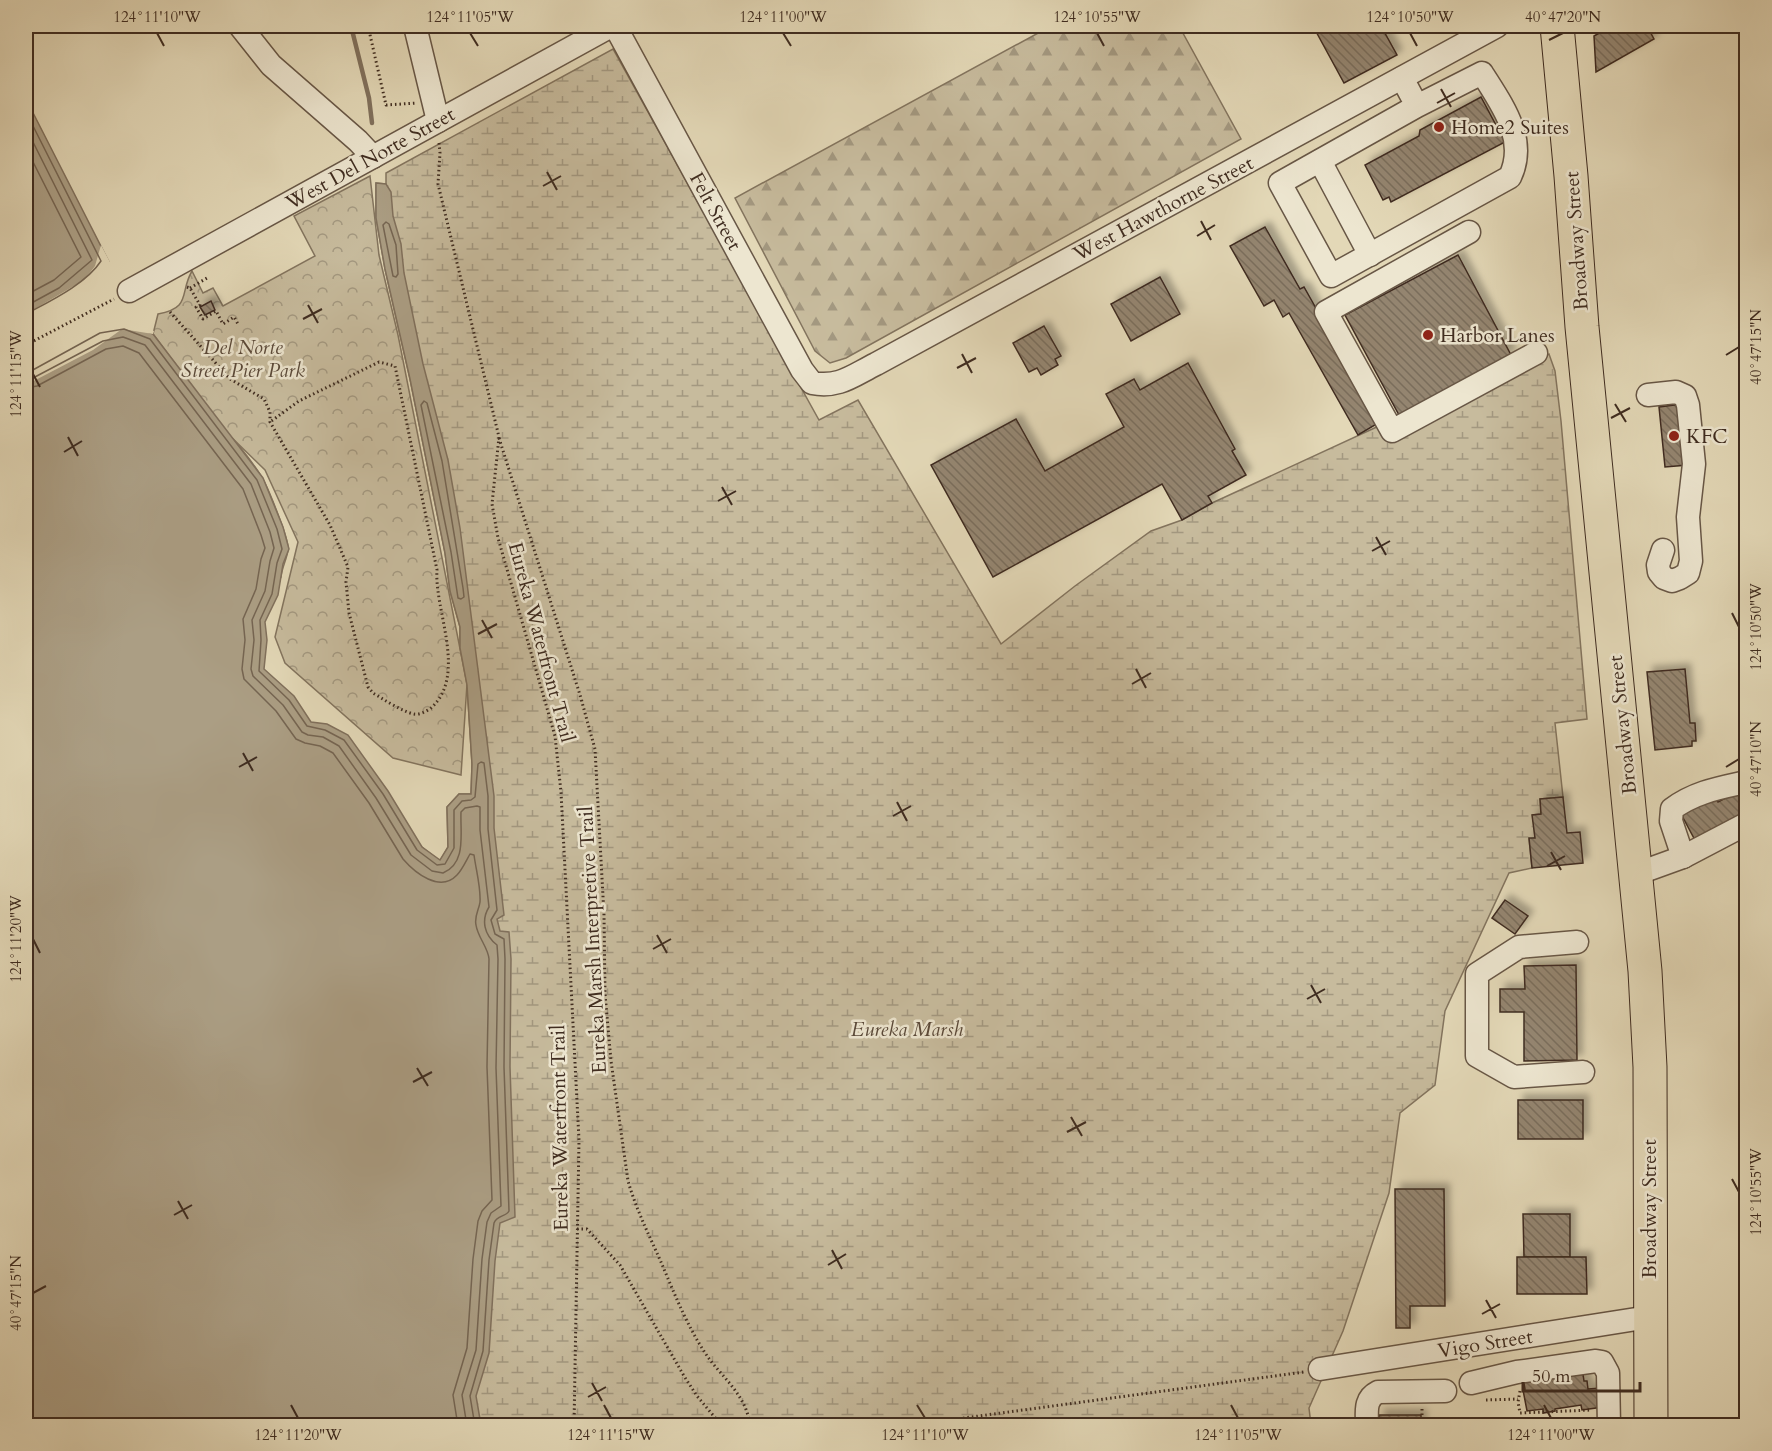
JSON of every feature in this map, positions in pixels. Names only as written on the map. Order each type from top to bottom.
[{"type":"highway","name":"Broadway Street","points":[[1557,26],[1570,156],[1582,327],[1645,971],[1650,1067],[1651,1425]]},
{"type":"street","points":[[240,26],[271,65],[358,141],[373,157]]},
{"type":"street","points":[[416,26],[434,123]]},
{"type":"street","name":"West Del Norte Street","points":[[129,291],[613,26]]},
{"type":"street","name":"Felt Street","points":[[613,26],[802,370],[812,383],[826,386]]},
{"type":"street","name":"West Hawthorne Street","points":[[826,386],[842,381],[876,364],[1497,26]]},
{"type":"street","points":[[1482,73],[1509,118],[1515,141],[1517,163],[1510,177],[1331,276],[1280,183],[1417,106],[1482,73]]},
{"type":"street","points":[[1402,78],[1417,106]]},
{"type":"street","points":[[1320,161],[1370,255]]},
{"type":"street","points":[[1469,232],[1326,312],[1392,431],[1536,353]]},
{"type":"street","points":[[1648,395],[1676,392],[1685,396],[1694,464],[1688,517],[1691,561],[1688,573],[1672,580],[1664,578],[1659,572],[1658,565],[1663,550]]},
{"type":"street","points":[[1683,857],[1671,821],[1672,809],[1682,801],[1705,791],[1746,782]]},
{"type":"street","points":[[1635,874],[1683,857],[1746,824]]},
{"type":"street","points":[[1577,942],[1519,947],[1477,974],[1477,1056],[1514,1077],[1583,1072]]},
{"type":"street","name":"Vigo Street","points":[[1320,1369],[1649,1317]]},
{"type":"street","points":[[1470,1383],[1517,1372],[1602,1362],[1608,1373],[1602,1418]]},
{"type":"street","points":[[1367,1425],[1367,1403],[1371,1395],[1378,1392],[1445,1390]]},
{"type":"path","name":"Eureka Waterfront Trail","points":[[368,26],[386,105],[421,103],[434,123],[440,147],[438,184],[499,437],[492,504],[498,538],[555,736],[561,792],[578,1129],[574,1425]]},
{"type":"path","points":[[207,278],[189,287],[200,304],[196,307],[203,319],[216,311],[223,324],[234,317],[238,324]]},
{"type":"path","points":[[26,345],[129,291]]},
{"type":"path","points":[[170,312],[230,379],[264,399],[270,412],[270,422],[330,525],[348,567],[346,582],[349,613],[368,687],[373,693],[414,714],[426,711],[438,702],[446,682],[448,656],[436,586],[436,570],[395,366],[379,362],[299,401],[270,422]]},
{"type":"path","name":"Eureka Marsh Interpretive Trail","points":[[499,437],[595,749],[603,891],[605,994],[611,1061],[628,1181],[634,1201],[673,1291],[699,1344],[740,1398],[747,1411],[749,1425]]},
{"type":"path","points":[[577,1229],[587,1229],[620,1265],[684,1376],[697,1396],[722,1425]]},
{"type":"path","points":[[905,1425],[1320,1369]]},
{"type":"path","points":[[1517,1372],[1520,1413],[1602,1418]]},
{"type":"green space","points":[[1051,26],[1179,26],[1241,139],[846,358],[830,363],[815,351],[735,198]]},
{"type":"green space","name":"Eureka Marsh","points":[[613,49],[819,420],[858,400],[1001,644],[1151,531],[1182,520],[1212,503],[1381,425],[1389,437],[1549,354],[1555,371],[1561,421],[1587,719],[1555,723],[1563,797],[1540,799],[1541,814],[1533,815],[1535,838],[1529,839],[1532,868],[1509,873],[1445,1011],[1435,1085],[1400,1113],[1389,1193],[1343,1331],[1309,1408],[1311,1425],[75,1425],[26,1328],[26,385],[226,432],[236,442],[264,481],[288,545],[281,577],[241,654],[422,847],[440,861],[448,847],[447,807],[459,794],[471,794],[472,764],[467,685],[460,648],[460,627],[450,591],[445,553],[410,379],[385,269],[376,218],[376,183],[386,184],[386,173]]},
{"type":"green space","name":"Del Norte Street Pier Park","points":[[370,176],[379,255],[398,335],[467,684],[461,775],[393,758],[285,663],[275,637],[298,542],[265,470],[226,432],[153,334],[158,314],[176,308],[180,304],[192,271],[203,293],[213,288],[223,306],[315,256],[294,216]]},
{"type":"water","points":[[26,99],[109,262],[100,273],[26,321]]},
{"type":"water","points":[[376,183],[386,184],[391,192],[393,216],[401,244],[404,273],[423,364],[448,460],[460,528],[494,796],[494,828],[504,915],[497,919],[500,931],[509,932],[510,1067],[515,1217],[500,1223],[489,1353],[476,1396],[481,1425],[26,1426],[26,366],[124,323],[153,334],[263,478],[283,527],[289,549],[283,564],[278,595],[265,622],[267,640],[264,669],[294,696],[311,722],[327,724],[348,735],[388,791],[422,847],[440,860],[448,847],[447,807],[459,794],[471,794],[472,764],[467,685],[460,648],[460,627],[450,591],[445,553],[410,379],[385,269],[376,218]]},
{"type":"pier","points":[[101,245],[111,264],[102,275],[68,301],[26,324],[26,314],[84,280],[95,266]]},
{"type":"pier","points":[[125,320],[154,331],[153,334],[122,329],[93,350],[26,385],[26,363],[97,325]]},
{"type":"building","points":[[1313,26],[1381,26],[1397,55],[1344,83]]},
{"type":"building","points":[[1612,26],[1651,26],[1648,28],[1654,39],[1596,72],[1594,36]]},
{"type":"building","points":[[1481,97],[1505,142],[1391,202],[1389,197],[1383,200],[1365,165],[1419,136],[1420,130]]},
{"type":"building","points":[[1265,227],[1300,289],[1304,287],[1380,422],[1358,435],[1289,313],[1283,317],[1274,300],[1264,306],[1230,246]]},
{"type":"building","name":"Harbor Lanes","points":[[1458,255],[1511,355],[1399,415],[1345,315]]},
{"type":"building","points":[[1160,277],[1180,314],[1131,341],[1111,304]]},
{"type":"building","points":[[211,301],[215,310],[205,315],[200,307]]},
{"type":"building","points":[[1044,326],[1061,356],[1055,359],[1058,365],[1041,375],[1037,368],[1029,372],[1013,343]]},
{"type":"building","points":[[1188,363],[1235,449],[1232,451],[1246,475],[1208,496],[1212,503],[1182,520],[1162,484],[993,577],[931,465],[1016,419],[1045,471],[1124,427],[1106,394],[1134,379],[1140,390]]},
{"type":"building","name":"KFC","points":[[1682,404],[1688,465],[1665,467],[1659,407]]},
{"type":"building","points":[[1685,669],[1690,723],[1695,723],[1696,741],[1692,741],[1692,746],[1655,750],[1647,672]]},
{"type":"building","points":[[1737,792],[1745,793],[1746,814],[1696,842],[1680,812],[1713,793],[1718,802]]},
{"type":"building","points":[[1563,797],[1567,833],[1580,832],[1583,863],[1532,868],[1529,838],[1535,838],[1532,815],[1541,814],[1540,799]]},
{"type":"building","points":[[1505,900],[1528,916],[1515,934],[1492,918]]},
{"type":"building","points":[[1576,965],[1577,1060],[1524,1061],[1524,1012],[1500,1012],[1500,989],[1525,989],[1524,966]]},
{"type":"building","points":[[1518,1100],[1583,1100],[1583,1139],[1518,1139]]},
{"type":"building","points":[[1395,1189],[1444,1189],[1445,1306],[1410,1306],[1410,1328],[1396,1328]]},
{"type":"building","points":[[1523,1214],[1570,1214],[1570,1257],[1524,1257]]},
{"type":"building","points":[[1517,1257],[1586,1257],[1587,1294],[1517,1294]]},
{"type":"building","points":[[1582,1367],[1588,1389],[1600,1388],[1603,1407],[1582,1410],[1581,1405],[1543,1413],[1543,1409],[1527,1411],[1523,1378]]},
{"type":"building","points":[[1379,1415],[1421,1415],[1421,1426],[1379,1426]]},
{"type":"waterway","points":[[351,26],[369,98],[372,123]]},
{"type":"place","name":"Home2 Suites","points":[[1439,127]]},
{"type":"place","name":"Harbor Lanes","points":[[1428,335]]},
{"type":"place","name":"KFC","points":[[1674,436]]}]
